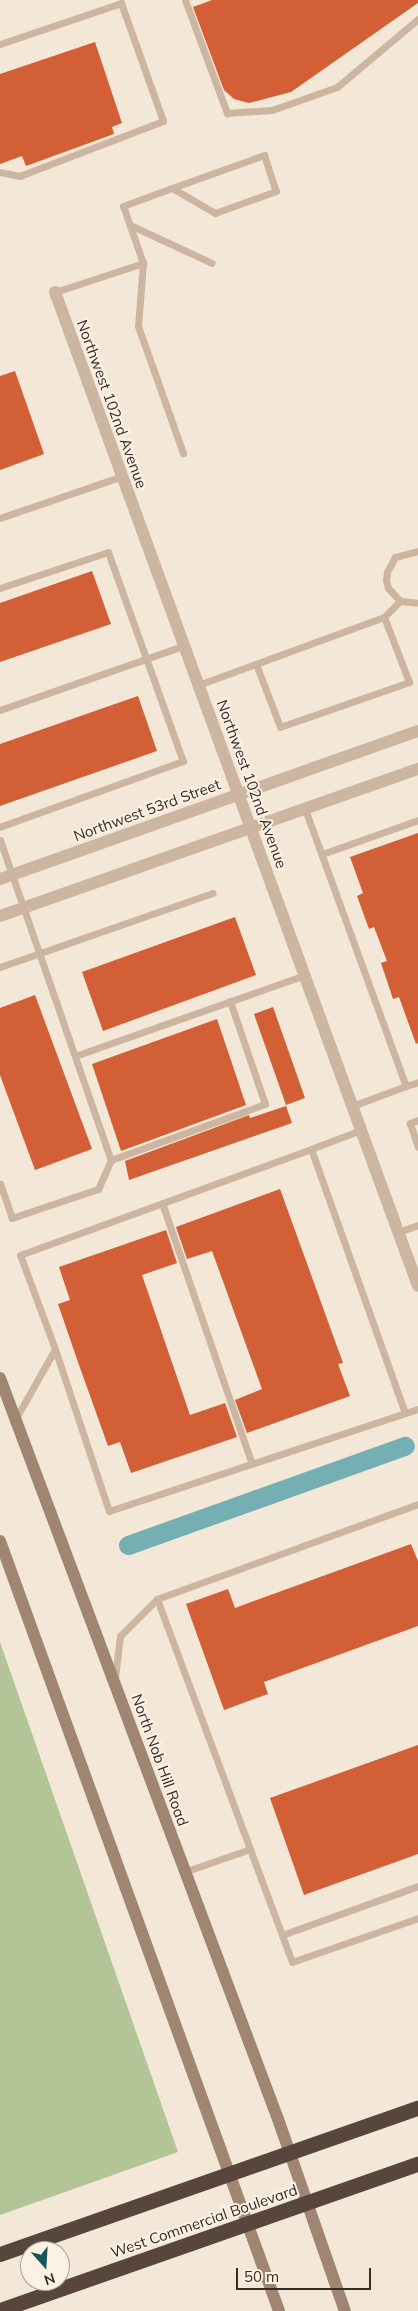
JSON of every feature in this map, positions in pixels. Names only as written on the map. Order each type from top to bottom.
[{"type":"highway","points":[[0,2254],[418,2108]]},
{"type":"highway","name":"West Commercial Boulevard","points":[[0,2310],[418,2164]]},
{"type":"main road","name":"North Nob Hill Road","points":[[0,1378],[345,2311]]},
{"type":"main road","points":[[0,1541],[279,2311]]},
{"type":"street","name":"Northwest 102nd Avenue","points":[[55,292],[120,477],[239,794],[418,1284]]},
{"type":"street","name":"Northwest 53rd Street","points":[[6,877],[418,731]]},
{"type":"street","points":[[0,916],[418,769]]},
{"type":"lane","points":[[185,0],[227,113],[272,110],[337,87],[418,19]]},
{"type":"lane","points":[[0,44],[121,3],[163,121],[20,176],[0,172]]},
{"type":"lane","points":[[172,188],[215,213],[276,191],[264,155],[172,188],[123,206],[143,263],[138,326],[183,453]]},
{"type":"lane","points":[[130,225],[212,263]]},
{"type":"lane","points":[[55,292],[143,263]]},
{"type":"lane","points":[[0,518],[120,477]]},
{"type":"lane","points":[[0,588],[108,552],[183,761],[0,827]]},
{"type":"lane","points":[[418,552],[395,557],[387,572],[388,588],[400,601],[418,604]]},
{"type":"lane","points":[[198,685],[384,617],[400,601]]},
{"type":"lane","points":[[256,664],[280,727],[409,682],[384,617]]},
{"type":"lane","points":[[0,710],[183,646]]},
{"type":"lane","points":[[305,809],[406,1086]]},
{"type":"lane","points":[[322,854],[418,820]]},
{"type":"lane","points":[[0,840],[6,877],[23,908],[111,1160],[98,1189],[12,1218],[0,1184]]},
{"type":"lane","points":[[0,968],[212,893]]},
{"type":"lane","points":[[74,1056],[305,975]]},
{"type":"lane","points":[[111,1160],[265,1104],[230,1001]]},
{"type":"lane","points":[[352,1106],[418,1082]]},
{"type":"lane","points":[[418,1120],[410,1123],[418,1147]]},
{"type":"lane","points":[[361,1130],[20,1255],[55,1349],[109,1511],[418,1409]]},
{"type":"lane","points":[[311,1149],[405,1413]]},
{"type":"lane","points":[[162,1203],[252,1464]]},
{"type":"lane","points":[[398,1232],[418,1225]]},
{"type":"lane","points":[[16,1418],[55,1349]]},
{"type":"lane","points":[[114,1683],[120,1636],[157,1599],[418,1504]]},
{"type":"lane","points":[[157,1599],[292,1962],[418,1918]]},
{"type":"lane","points":[[184,1872],[250,1849]]},
{"type":"lane","points":[[282,1935],[418,1886]]},
{"type":"green space","points":[[0,1642],[178,2152],[0,2215]]},
{"type":"building","points":[[212,0],[418,0],[418,3],[291,92],[249,103],[234,99],[224,90],[193,7]]},
{"type":"building","points":[[95,42],[122,123],[112,127],[114,134],[26,166],[22,156],[0,164],[0,74]]},
{"type":"building","points":[[15,371],[44,454],[0,470],[0,376]]},
{"type":"building","points":[[92,571],[111,624],[0,662],[0,603]]},
{"type":"building","points":[[138,696],[157,751],[0,806],[0,744]]},
{"type":"building","points":[[418,833],[418,1043],[416,1044],[399,997],[393,999],[381,963],[387,961],[374,927],[369,929],[357,896],[363,893],[350,857]]},
{"type":"building","points":[[235,917],[256,975],[103,1031],[82,972]]},
{"type":"building","points":[[35,995],[92,1149],[35,1170],[0,1075],[0,1008]]},
{"type":"building","points":[[273,1007],[305,1098],[286,1105],[254,1014]]},
{"type":"building","points":[[217,1019],[246,1105],[121,1151],[92,1064]]},
{"type":"building","points":[[286,1106],[292,1123],[129,1180],[125,1161],[249,1115],[250,1118]]},
{"type":"building","points":[[280,1189],[343,1363],[338,1364],[350,1396],[247,1433],[235,1400],[262,1389],[212,1251],[187,1259],[176,1227]]},
{"type":"building","points":[[166,1230],[177,1263],[142,1275],[190,1415],[225,1403],[237,1437],[131,1473],[120,1442],[108,1446],[79,1365],[58,1304],[70,1300],[59,1267]]},
{"type":"building","points":[[411,1544],[418,1561],[418,1626],[264,1682],[268,1694],[224,1710],[186,1604],[228,1589],[235,1608]]},
{"type":"building","points":[[418,1745],[418,1854],[304,1895],[270,1798]]},
{"type":"waterway","points":[[128,1545],[405,1446]]}]
